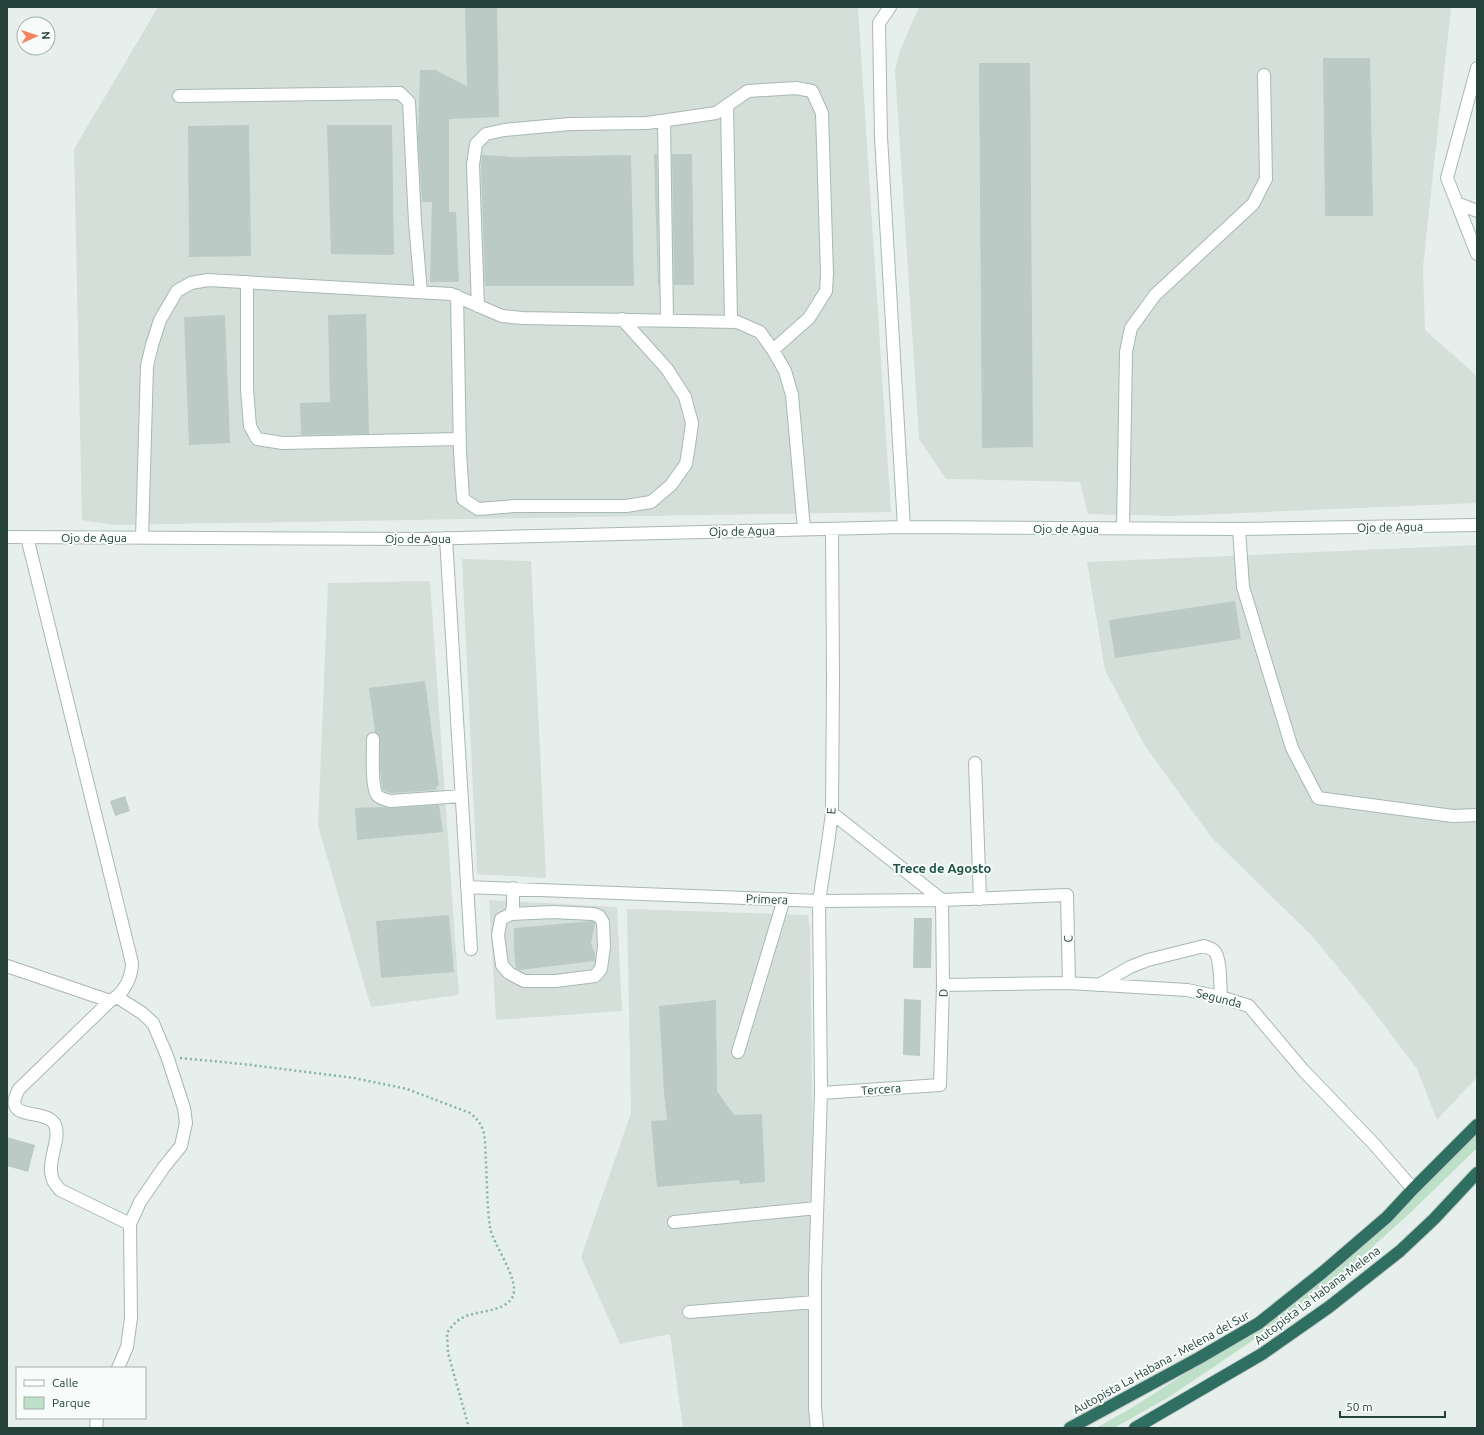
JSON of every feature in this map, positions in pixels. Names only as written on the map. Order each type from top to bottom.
[{"type":"highway","name":"Autopista La Habana - Melena del Sur","points":[[1070,1428],[1199,1358],[1259,1323],[1324,1272],[1387,1217],[1477,1125]]},
{"type":"highway","name":"Autopista La Habana-Melena","points":[[1134,1428],[1262,1354],[1329,1307],[1400,1250],[1434,1218],[1477,1173]]},
{"type":"street","points":[[890,7],[879,23],[881,137],[904,527]]},
{"type":"street","points":[[1477,68],[1447,178],[1477,254]]},
{"type":"street","points":[[1123,528],[1127,340],[1131,328],[1156,295],[1253,204],[1266,179],[1264,75]]},
{"type":"street","points":[[478,306],[473,166],[476,144],[486,134],[504,130],[570,124],[647,124],[716,113],[748,91],[796,88],[812,91],[822,114],[827,274],[826,291],[809,318],[773,350]]},
{"type":"street","points":[[179,96],[400,93],[410,102],[415,222],[421,292]]},
{"type":"street","points":[[727,106],[731,322]]},
{"type":"street","points":[[664,121],[667,320]]},
{"type":"street","points":[[1457,203],[1477,211]]},
{"type":"street","points":[[142,538],[147,366],[152,345],[160,320],[177,291],[191,283],[208,280],[451,294],[502,316],[522,318],[737,322],[760,332],[773,350],[785,371],[792,395],[804,530]]},
{"type":"street","points":[[247,282],[248,396],[250,426],[257,439],[283,443],[459,439]]},
{"type":"street","points":[[457,296],[459,439],[463,499],[478,509],[516,506],[626,506],[651,502],[671,485],[686,464],[692,422],[684,397],[667,369],[622,319]]},
{"type":"street","name":"Ojo de Agua","points":[[7,536],[142,538],[446,538],[904,527],[1238,529],[1477,525]]},
{"type":"street","name":"E","points":[[818,1428],[815,1408],[815,1302],[821,1093],[819,901],[832,813],[832,529]]},
{"type":"street","points":[[1238,529],[1243,587],[1262,653],[1292,748],[1318,798],[1453,816],[1477,815]]},
{"type":"street","points":[[27,537],[132,963],[132,972],[127,983],[114,999],[19,1089],[15,1097],[15,1102],[16,1107],[21,1112],[42,1116],[51,1120],[55,1125],[56,1136],[50,1166],[53,1181],[60,1190],[130,1224]]},
{"type":"street","points":[[446,538],[471,949]]},
{"type":"street","points":[[373,739],[374,787],[377,795],[391,801],[462,796]]},
{"type":"street","points":[[975,763],[980,899]]},
{"type":"street","points":[[832,813],[942,900]]},
{"type":"street","name":"Primera","points":[[467,887],[819,901],[942,900],[1067,895]]},
{"type":"street","points":[[511,914],[553,912],[593,914],[599,916],[603,922],[604,947],[601,969],[595,976],[556,981],[524,981],[509,973],[502,965],[498,935],[501,919],[511,914],[513,907],[513,888]]},
{"type":"street","name":"C","points":[[1067,895],[1069,983]]},
{"type":"street","points":[[738,1052],[784,899]]},
{"type":"street","name":"D","points":[[940,1085],[943,985],[942,900]]},
{"type":"street","points":[[1099,985],[1148,960],[1204,946],[1211,948],[1216,954],[1218,960],[1221,997]]},
{"type":"street","points":[[7,966],[114,999],[142,1013],[153,1023],[167,1056],[184,1108],[186,1123],[181,1146],[164,1167],[140,1202],[130,1224],[131,1318],[127,1347],[118,1367]]},
{"type":"street","name":"Segunda","points":[[943,985],[1069,983],[1187,990],[1221,997],[1250,1006],[1303,1070],[1374,1144],[1413,1189]]},
{"type":"street","name":"Tercera","points":[[821,1093],[940,1085]]},
{"type":"street","points":[[674,1222],[817,1208]]},
{"type":"street","points":[[688,1312],[815,1302]]},
{"type":"path","points":[[167,1056],[346,1077],[407,1089],[470,1113],[478,1120],[485,1140],[490,1229],[510,1270],[514,1290],[512,1297],[507,1303],[496,1308],[461,1318],[447,1332],[448,1353],[468,1428]]},
{"type":"shaded area","points":[[158,7],[858,7],[891,512],[114,525],[82,520],[74,149]]},
{"type":"shaded area","points":[[919,7],[1451,8],[1423,267],[1425,330],[1477,376],[1477,503],[1171,516],[1088,514],[1080,482],[946,479],[919,439],[895,71],[900,50]]},
{"type":"shaded area","points":[[1477,545],[1477,1077],[1437,1120],[1417,1069],[1369,1005],[1312,936],[1212,838],[1145,746],[1105,670],[1087,562]]},
{"type":"shaded area","points":[[462,559],[531,561],[546,878],[477,874]]},
{"type":"shaded area","points":[[430,581],[459,995],[371,1007],[318,826],[328,583]]},
{"type":"shaded area","points":[[489,900],[617,907],[622,1011],[496,1020]]},
{"type":"shaded area","points":[[627,909],[808,915],[810,930],[815,1302],[812,1428],[683,1428],[670,1334],[620,1344],[581,1257],[631,1113]]},
{"type":"green space","points":[[1477,1133],[1477,1148],[1409,1214],[1301,1308],[1169,1397],[1114,1428],[1096,1428],[1133,1407],[1238,1340],[1330,1272],[1418,1193]]},
{"type":"building","points":[[465,7],[497,7],[499,117],[449,119],[449,212],[456,212],[459,282],[430,282],[432,202],[422,202],[418,139],[420,70],[435,70],[467,86]]},
{"type":"building","points":[[1323,58],[1370,58],[1373,216],[1325,216]]},
{"type":"building","points":[[979,63],[1030,63],[1033,447],[982,448]]},
{"type":"building","points":[[249,125],[251,256],[189,257],[188,126]]},
{"type":"building","points":[[327,125],[392,125],[394,255],[331,254]]},
{"type":"building","points":[[654,154],[657,154],[659,286],[658,286]]},
{"type":"building","points":[[672,154],[692,154],[694,285],[674,285]]},
{"type":"building","points":[[482,155],[512,157],[631,155],[634,286],[485,286],[481,165]]},
{"type":"building","points":[[366,314],[369,434],[301,435],[300,403],[330,402],[328,315]]},
{"type":"building","points":[[225,315],[230,443],[189,445],[184,317]]},
{"type":"building","points":[[1235,601],[1241,639],[1115,658],[1109,620]]},
{"type":"building","points":[[425,681],[439,786],[436,786],[437,790],[392,793],[386,792],[382,789],[380,739],[379,735],[375,732],[369,688]]},
{"type":"building","points":[[125,796],[130,811],[115,816],[110,801]]},
{"type":"building","points":[[439,805],[443,832],[357,840],[355,808],[392,808]]},
{"type":"building","points":[[449,915],[454,972],[381,978],[376,921]]},
{"type":"building","points":[[914,918],[932,918],[931,968],[913,968]]},
{"type":"building","points":[[592,921],[595,923],[591,943],[595,955],[595,961],[519,970],[516,968],[514,928]]},
{"type":"building","points":[[904,999],[921,1000],[920,1056],[903,1055]]},
{"type":"building","points":[[716,1000],[717,1091],[734,1115],[762,1114],[765,1182],[740,1184],[739,1180],[657,1187],[651,1121],[667,1120],[659,1006]]},
{"type":"building","points":[[7,1137],[35,1145],[28,1172],[7,1166]]},
{"type":"district","name":"Trece de Agosto","points":[[942,868]]}]
